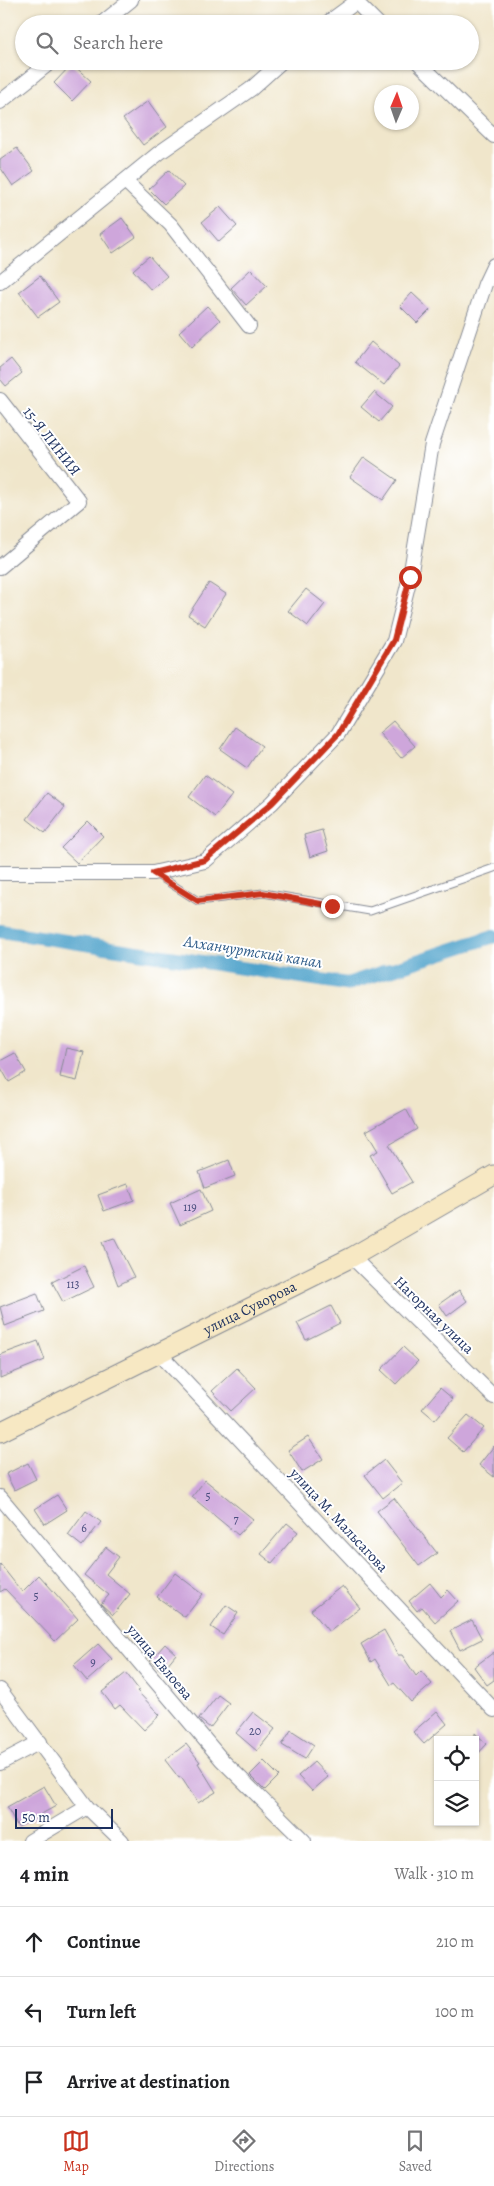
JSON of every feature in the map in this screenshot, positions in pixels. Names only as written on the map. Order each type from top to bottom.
[{"type":"main road","name":"улица Суворова","points":[[0,1432],[352,1257],[494,1175]]},
{"type":"street","points":[[112,15],[128,1]]},
{"type":"street","points":[[337,15],[355,1],[369,15]]},
{"type":"street","points":[[0,102],[41,70]]},
{"type":"street","points":[[0,282],[159,153],[251,89],[272,70]]},
{"type":"street","points":[[426,70],[494,136]]},
{"type":"street","points":[[125,180],[171,225],[249,326]]},
{"type":"street","points":[[0,873],[153,873],[205,860],[272,803],[338,734],[394,640],[410,577],[432,444],[485,284],[494,265]]},
{"type":"street","name":"15-Я ЛИНИЯ","points":[[0,400],[79,501],[0,567]]},
{"type":"street","name":"Нагорная улица","points":[[352,1257],[494,1396]]},
{"type":"street","name":"улица М. Мальсагова","points":[[159,1353],[494,1710]]},
{"type":"street","name":"улица Евлоева","points":[[0,1497],[222,1760],[304,1841]]},
{"type":"street","points":[[0,1690],[87,1806],[122,1841]]},
{"type":"street","points":[[0,1763],[40,1742]]},
{"type":"street","points":[[30,1841],[87,1806]]},
{"type":"lane","points":[[153,873],[198,901],[263,893],[370,911],[494,868]]},
{"type":"building","points":[[66,70],[79,70],[91,81],[72,101],[54,83]]},
{"type":"building","points":[[148,101],[167,127],[143,145],[123,119]]},
{"type":"building","points":[[17,148],[34,171],[13,186],[0,167],[0,160]]},
{"type":"building","points":[[169,170],[184,186],[164,204],[149,189]]},
{"type":"building","points":[[220,207],[237,226],[219,242],[202,222]]},
{"type":"building","points":[[122,218],[136,237],[113,253],[100,234]]},
{"type":"building","points":[[149,256],[167,276],[151,290],[133,270]]},
{"type":"building","points":[[251,269],[267,286],[246,305],[231,288]]},
{"type":"building","points":[[40,276],[59,302],[38,317],[19,292]]},
{"type":"building","points":[[412,293],[430,310],[417,323],[400,306]]},
{"type":"building","points":[[207,306],[220,320],[192,347],[179,332]]},
{"type":"building","points":[[371,342],[399,366],[384,385],[355,362]]},
{"type":"building","points":[[11,359],[22,373],[6,386],[0,379],[0,368]]},
{"type":"building","points":[[374,392],[392,407],[379,422],[361,407]]},
{"type":"building","points":[[364,457],[397,480],[383,500],[350,477]]},
{"type":"building","points":[[209,583],[226,594],[205,626],[188,615]]},
{"type":"building","points":[[306,589],[325,604],[308,626],[288,611]]},
{"type":"building","points":[[393,721],[415,746],[401,758],[379,733]]},
{"type":"building","points":[[235,727],[262,746],[247,768],[220,749]]},
{"type":"building","points":[[205,775],[232,795],[215,817],[189,797]]},
{"type":"building","points":[[47,793],[65,807],[45,833],[27,819]]},
{"type":"building","points":[[88,821],[103,836],[77,863],[61,848]]},
{"type":"building","points":[[322,830],[328,851],[310,857],[304,835]]},
{"type":"building","points":[[66,1048],[84,1052],[77,1081],[60,1077]]},
{"type":"building","points":[[15,1053],[26,1072],[9,1082],[0,1066],[0,1061]]},
{"type":"building","points":[[406,1109],[417,1129],[389,1145],[412,1182],[392,1193],[370,1155],[378,1151],[366,1131]]},
{"type":"building","points":[[229,1160],[235,1176],[205,1188],[199,1172]]},
{"type":"building","points":[[128,1184],[134,1200],[104,1211],[98,1195]]},
{"type":"building","points":[[201,1189],[211,1211],[180,1225],[170,1203]]},
{"type":"building","points":[[114,1238],[134,1277],[118,1285],[102,1242]]},
{"type":"building","points":[[84,1266],[94,1287],[63,1302],[52,1282]]},
{"type":"building","points":[[459,1290],[467,1301],[447,1316],[439,1304]]},
{"type":"building","points":[[37,1293],[44,1311],[5,1326],[0,1307]]},
{"type":"building","points":[[331,1306],[340,1323],[306,1340],[297,1323]]},
{"type":"building","points":[[38,1341],[45,1360],[0,1378],[0,1355]]},
{"type":"building","points":[[403,1347],[418,1361],[396,1384],[381,1370]]},
{"type":"building","points":[[237,1368],[256,1388],[231,1411],[212,1391]]},
{"type":"building","points":[[440,1388],[453,1399],[435,1420],[422,1409]]},
{"type":"building","points":[[468,1415],[484,1428],[463,1452],[447,1438]]},
{"type":"building","points":[[308,1437],[323,1459],[302,1472],[288,1450]]},
{"type":"building","points":[[494,1446],[494,1477],[479,1465]]},
{"type":"building","points":[[384,1460],[402,1483],[383,1498],[365,1475]]},
{"type":"building","points":[[28,1463],[36,1479],[14,1490],[6,1474]]},
{"type":"building","points":[[205,1480],[253,1519],[238,1535],[192,1497]]},
{"type":"building","points":[[57,1495],[67,1510],[45,1524],[35,1509]]},
{"type":"building","points":[[394,1498],[437,1553],[419,1566],[377,1511]]},
{"type":"building","points":[[86,1511],[101,1522],[82,1546],[68,1535]]},
{"type":"building","points":[[287,1523],[298,1532],[272,1563],[261,1554]]},
{"type":"building","points":[[106,1547],[119,1557],[106,1574],[130,1594],[113,1615],[101,1604],[109,1595],[84,1575]]},
{"type":"building","points":[[0,1564],[22,1592],[39,1575],[78,1619],[55,1641],[5,1589],[0,1592]]},
{"type":"building","points":[[175,1573],[203,1594],[185,1617],[157,1597]]},
{"type":"building","points":[[430,1583],[441,1597],[448,1590],[458,1601],[435,1622],[422,1607],[417,1611],[409,1601]]},
{"type":"building","points":[[342,1586],[360,1608],[329,1632],[311,1610]]},
{"type":"building","points":[[226,1605],[238,1613],[223,1635],[211,1627]]},
{"type":"building","points":[[472,1620],[482,1639],[460,1650],[450,1631]]},
{"type":"building","points":[[384,1630],[398,1655],[402,1655],[416,1676],[421,1671],[432,1684],[411,1702],[394,1683],[391,1685],[375,1659],[371,1662],[361,1644]]},
{"type":"building","points":[[98,1644],[112,1659],[87,1681],[74,1665]]},
{"type":"building","points":[[165,1644],[176,1654],[162,1671],[150,1661]]},
{"type":"building","points":[[494,1652],[494,1680],[487,1685],[474,1667]]},
{"type":"building","points":[[126,1673],[139,1690],[137,1691],[160,1715],[144,1730],[120,1705],[115,1709],[102,1692]]},
{"type":"building","points":[[218,1695],[229,1703],[210,1728],[199,1719]]},
{"type":"building","points":[[437,1711],[447,1724],[424,1744],[413,1732]]},
{"type":"building","points":[[253,1712],[275,1729],[257,1751],[236,1733]]},
{"type":"building","points":[[291,1730],[314,1745],[305,1759],[282,1745]]},
{"type":"building","points":[[479,1737],[487,1744],[479,1753]]},
{"type":"building","points":[[186,1744],[200,1762],[198,1763],[216,1792],[198,1803],[181,1777],[179,1778],[165,1760]]},
{"type":"building","points":[[264,1761],[279,1776],[265,1790],[250,1775]]},
{"type":"building","points":[[314,1762],[328,1777],[312,1791],[298,1776]]},
{"type":"building","points":[[44,1786],[56,1806],[18,1827],[7,1807]]},
{"type":"waterway","name":"Алханчуртский канал","points":[[0,931],[347,984],[494,936]]},
{"type":"route","points":[[332,906],[263,893],[198,901],[153,873],[205,860],[272,803],[338,734],[394,640],[410,577]]}]
